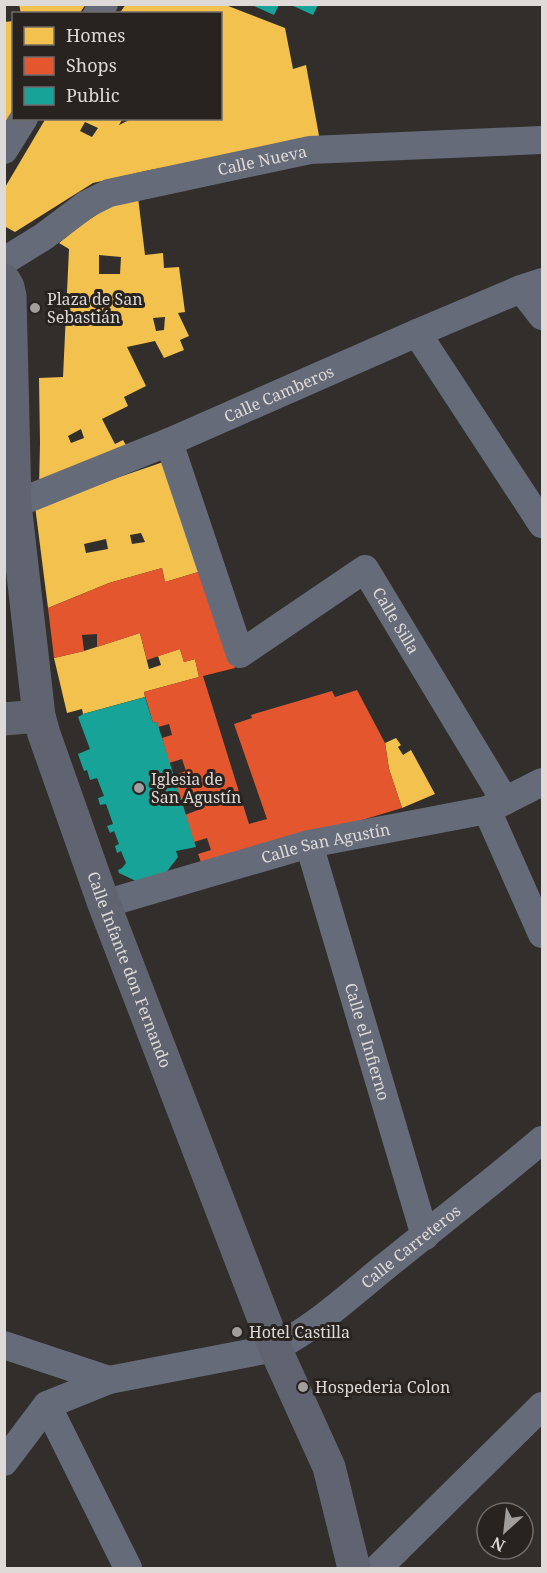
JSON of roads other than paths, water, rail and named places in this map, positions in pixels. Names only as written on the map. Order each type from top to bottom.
[{"type":"street","points":[[4,150],[23,120]]},
{"type":"street","name":"Calle Nueva","points":[[4,261],[43,237],[87,204],[109,193],[310,150],[543,140]]},
{"type":"street","name":"Calle Infante don Fernando","points":[[4,280],[10,296],[15,504],[39,716],[104,904],[275,1348],[329,1467],[354,1569]]},
{"type":"street","points":[[532,285],[543,316]]},
{"type":"street","name":"Calle Camberos","points":[[15,504],[169,442],[532,285]]},
{"type":"street","points":[[417,333],[543,524]]},
{"type":"street","name":"Calle Silla","points":[[169,442],[240,654],[365,569],[496,806]]},
{"type":"street","points":[[4,719],[39,716]]},
{"type":"street","name":"Calle San Agustín","points":[[104,904],[309,844],[496,806],[543,782]]},
{"type":"street","points":[[496,806],[543,934]]},
{"type":"street","name":"Calle el Infierno","points":[[309,844],[425,1236]]},
{"type":"street","name":"Calle Carreteros","points":[[47,1405],[110,1380],[275,1348],[293,1339],[543,1140]]},
{"type":"street","points":[[4,1345],[110,1380]]},
{"type":"street","points":[[4,1462],[47,1405],[128,1569]]},
{"type":"street","points":[[378,1569],[543,1406]]},
{"type":"place","name":"Plaza de San Sebastián","points":[[35,308]]},
{"type":"place","name":"Iglesia de San Agustín","points":[[139,788]]},
{"type":"place","name":"Hotel Castilla","points":[[237,1332]]},
{"type":"place","name":"Hospederia Colon","points":[[303,1387]]}]
